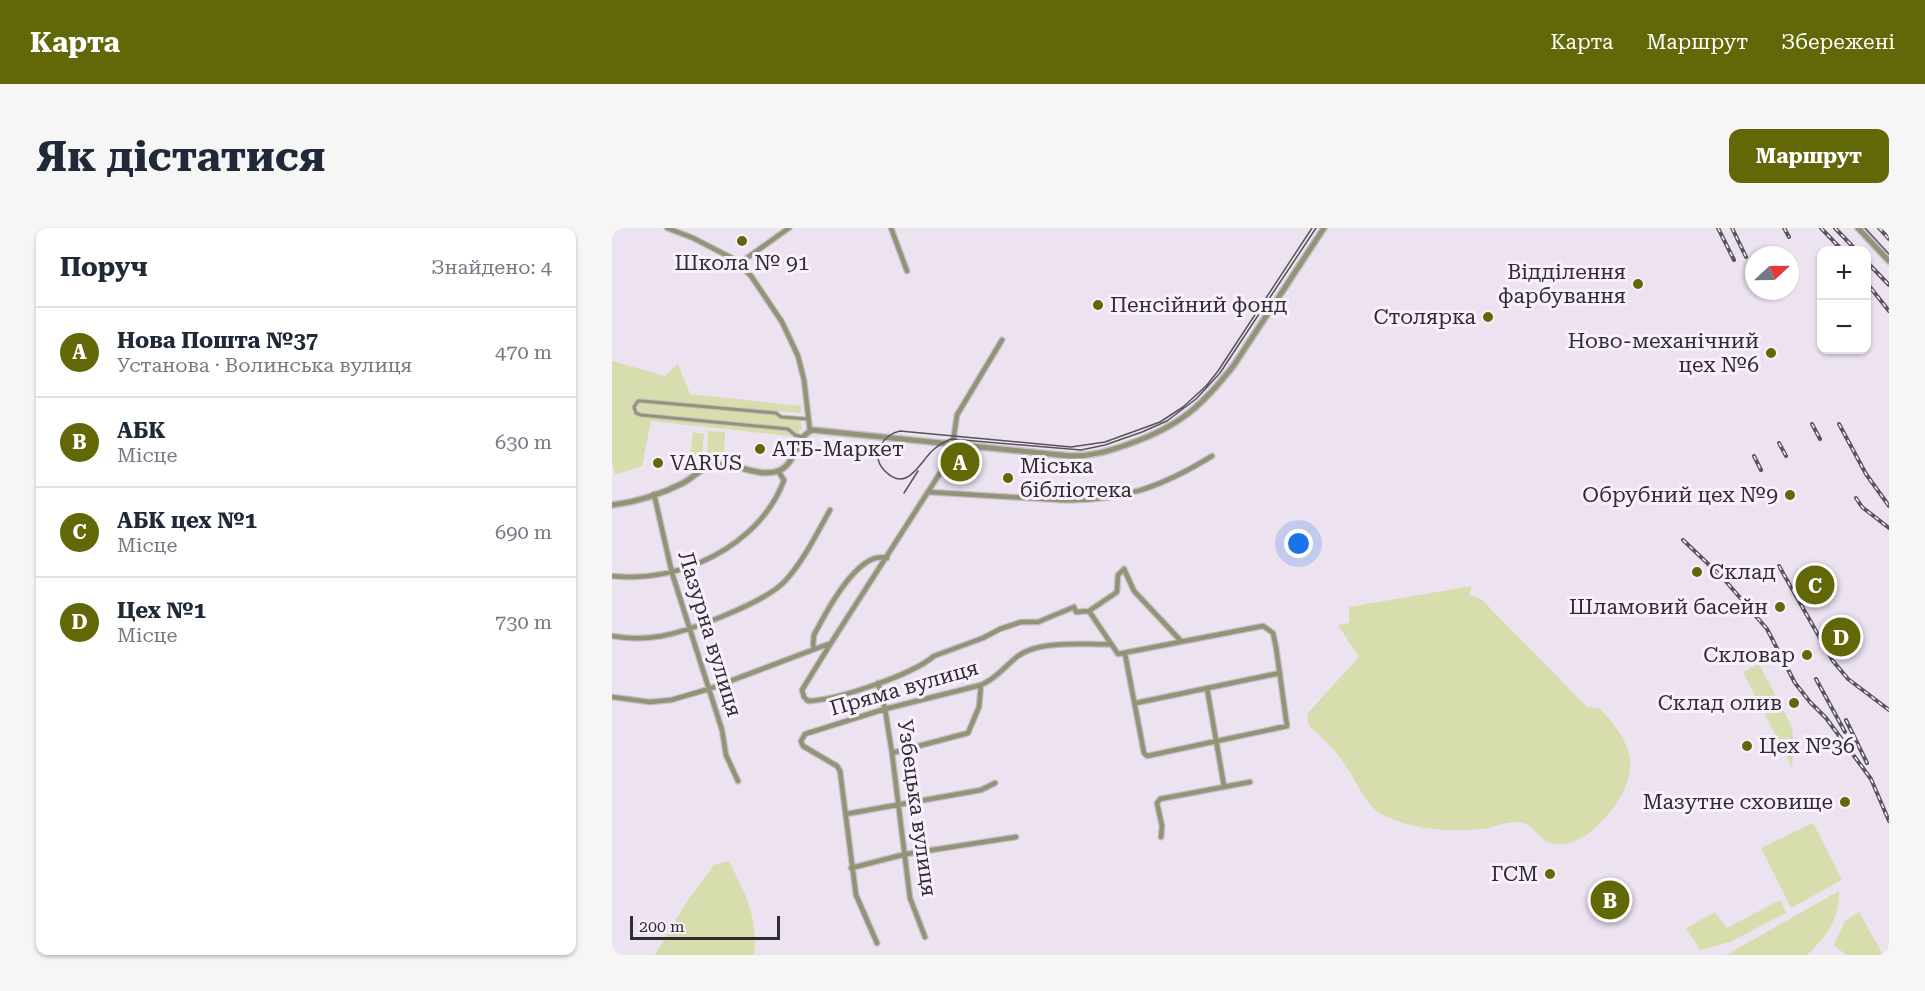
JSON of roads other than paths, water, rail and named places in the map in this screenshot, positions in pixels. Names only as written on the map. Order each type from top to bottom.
[{"type":"street","points":[[667,228],[693,238],[740,263],[777,315],[790,338],[801,366],[810,431]]},
{"type":"street","points":[[740,263],[789,228]]},
{"type":"street","points":[[891,228],[907,271]]},
{"type":"street","points":[[612,504],[654,494],[682,483],[714,465],[723,464],[760,471],[778,471],[784,468],[803,437],[810,431],[1056,455],[1090,456],[1104,453],[1164,430],[1196,408],[1226,376],[1324,228]]},
{"type":"street","points":[[1858,228],[1889,261]]},
{"type":"street","points":[[1002,340],[957,415],[951,456],[802,690],[804,697],[808,701],[838,696],[878,683],[926,663],[934,656],[1021,622],[1038,622],[1074,607],[1076,612],[1089,611],[1117,592],[1118,575],[1124,569],[1134,591],[1181,642]]},
{"type":"street","points":[[803,437],[795,435],[788,429],[641,415],[635,411],[634,407],[638,401],[642,401],[776,413],[781,417],[809,419]]},
{"type":"street","points":[[928,492],[1081,501],[1156,487],[1181,476],[1212,456]]},
{"type":"street","points":[[612,576],[631,579],[672,573],[713,557],[762,519],[779,496],[784,480],[778,471]]},
{"type":"street","name":"Лазурна вулиця","points":[[654,494],[672,573],[722,730],[726,755],[738,781]]},
{"type":"street","points":[[612,636],[629,639],[660,636],[690,628],[751,604],[775,591],[787,580],[830,510]]},
{"type":"street","points":[[815,649],[814,635],[850,576],[872,558],[880,556],[887,558]]},
{"type":"street","points":[[1089,611],[1118,654],[1263,626],[1273,633],[1287,726],[1147,756],[1144,753],[1125,654]]},
{"type":"street","points":[[612,697],[650,702],[671,700],[709,689],[831,644]]},
{"type":"street","name":"Пряма вулиця","points":[[846,814],[840,771],[837,765],[802,746],[801,741],[805,734],[885,709],[981,685],[993,679],[1018,655],[1032,648],[1110,644]]},
{"type":"street","points":[[1136,703],[1280,673]]},
{"type":"street","name":"Узбецька вулиця","points":[[878,683],[892,753],[910,898],[925,937]]},
{"type":"street","points":[[892,753],[968,733],[979,707],[981,685]]},
{"type":"street","points":[[1207,688],[1224,786]]},
{"type":"street","points":[[1161,837],[1162,826],[1157,803],[1165,798],[1250,782]]},
{"type":"street","points":[[877,943],[856,895],[846,814],[981,790],[995,783]]},
{"type":"street","points":[[851,868],[906,854],[1016,837]]},
{"type":"tram line","points":[[1312,228],[1218,371],[1206,386],[1183,407],[1160,422],[1105,442],[1071,447],[900,431],[888,436],[880,446],[878,452],[880,464],[892,477],[899,479],[911,474],[933,450],[951,439],[1081,450],[1105,445],[1167,421],[1196,399],[1220,373],[1316,228]]},
{"type":"tram line","points":[[1865,228],[1889,254]]},
{"type":"tram line","points":[[904,493],[918,471]]},
{"type":"railway","points":[[1718,228],[1734,260]]},
{"type":"railway","points":[[1732,228],[1745,255]]},
{"type":"railway","points":[[1784,228],[1789,237]]},
{"type":"railway","points":[[1821,228],[1838,246]]},
{"type":"railway","points":[[1835,228],[1852,246]]},
{"type":"railway","points":[[1879,228],[1889,239]]},
{"type":"railway","points":[[1871,266],[1889,285]]},
{"type":"railway","points":[[1871,288],[1889,311]]},
{"type":"railway","points":[[1812,424],[1820,439]]},
{"type":"railway","points":[[1839,424],[1866,474],[1889,506]]},
{"type":"railway","points":[[1779,443],[1786,456]]},
{"type":"railway","points":[[1754,456],[1761,470]]},
{"type":"railway","points":[[1856,498],[1862,507],[1889,528]]},
{"type":"railway","points":[[1683,540],[1723,578],[1767,629],[1795,683],[1826,718],[1871,779],[1889,821]]},
{"type":"railway","points":[[1779,566],[1833,661],[1848,679],[1889,710]]},
{"type":"railway","points":[[1816,679],[1845,732]]},
{"type":"railway","points":[[1846,720],[1867,763]]},
{"type":"place","name":"Школа № 91","points":[[742,241]]},
{"type":"place","name":"Відділення фарбування","points":[[1638,284]]},
{"type":"place","name":"Пенсійний фонд","points":[[1098,305]]},
{"type":"place","name":"Столярка","points":[[1488,317]]},
{"type":"place","name":"Ново-механічний цех №6","points":[[1771,353]]},
{"type":"place","name":"АТБ-Маркет","points":[[760,449]]},
{"type":"place","name":"Нова Пошта №37","points":[[960,462]]},
{"type":"place","name":"VARUS","points":[[658,463]]},
{"type":"place","name":"Міська бібліотека","points":[[1008,478]]},
{"type":"place","name":"Обрубний цех №9","points":[[1790,495]]},
{"type":"place","name":"Склад","points":[[1697,572]]},
{"type":"place","name":"АБК цех №1","points":[[1815,585]]},
{"type":"place","name":"Шламовий басейн","points":[[1780,607]]},
{"type":"place","name":"Цех №1","points":[[1841,637]]},
{"type":"place","name":"Скловар","points":[[1807,655]]},
{"type":"place","name":"Склад олив","points":[[1794,703]]},
{"type":"place","name":"Цех №36","points":[[1747,746]]},
{"type":"place","name":"Мазутне сховище","points":[[1845,802]]},
{"type":"place","name":"ГСМ","points":[[1550,874]]},
{"type":"place","name":"АБК","points":[[1610,900]]}]
